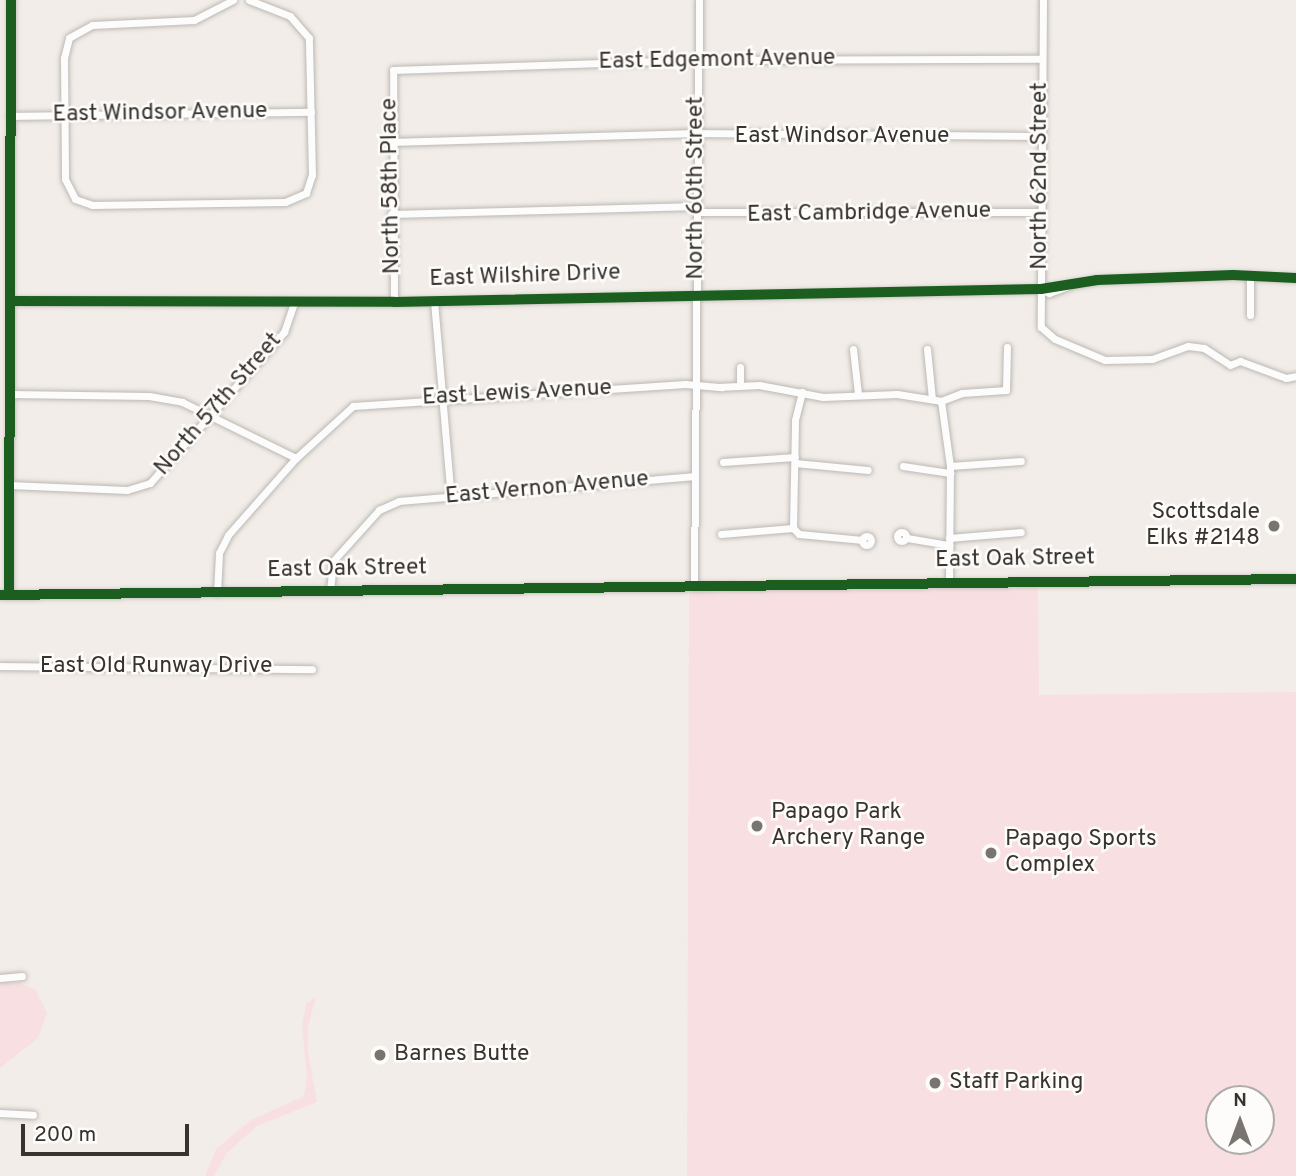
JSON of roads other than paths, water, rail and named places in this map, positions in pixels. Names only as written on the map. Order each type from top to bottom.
[{"type":"street","points":[[9,595],[11,0]]},
{"type":"street","points":[[233,0],[183,23],[92,25],[73,35],[64,52],[65,179],[70,193],[92,205],[285,202],[306,193],[312,175],[307,34],[290,16],[249,0]]},
{"type":"street","name":"North 60th Street","points":[[694,587],[699,0]]},
{"type":"street","name":"North 62nd Street","points":[[1043,0],[1041,327],[1046,333],[1105,360],[1152,359],[1188,346],[1204,348],[1230,365],[1240,361],[1286,378],[1296,376]]},
{"type":"street","name":"East Edgemont Avenue","points":[[393,70],[698,60],[1042,59]]},
{"type":"street","name":"North 58th Place","points":[[393,70],[390,142],[394,302]]},
{"type":"street","points":[[0,86],[9,86]]},
{"type":"street","name":"East Windsor Avenue","points":[[10,116],[311,112]]},
{"type":"street","name":"East Windsor Avenue","points":[[390,142],[698,135],[1041,136]]},
{"type":"street","points":[[0,162],[10,162]]},
{"type":"street","name":"East Cambridge Avenue","points":[[391,214],[698,209],[1041,212]]},
{"type":"street","points":[[0,261],[10,261]]},
{"type":"street","points":[[1250,275],[1251,314]]},
{"type":"street","name":"East Wilshire Drive","points":[[10,301],[294,303],[697,293],[1041,289],[1049,293],[1074,284],[1250,275],[1296,278]]},
{"type":"street","points":[[434,301],[451,498]]},
{"type":"street","name":"North 57th Street","points":[[9,485],[127,490],[150,483],[284,332],[294,303]]},
{"type":"street","name":"East Lewis Avenue","points":[[296,458],[341,413],[366,402],[696,385],[740,386],[802,392],[823,397],[859,394],[937,400],[962,393],[1006,390],[1007,347]]},
{"type":"street","points":[[853,349],[859,394]]},
{"type":"street","points":[[927,349],[950,470],[948,582]]},
{"type":"street","points":[[740,367],[740,386]]},
{"type":"street","points":[[802,392],[795,420],[793,528],[799,534],[863,540]]},
{"type":"street","points":[[10,394],[149,396],[183,402],[296,458],[228,535],[219,553],[217,593]]},
{"type":"street","points":[[723,462],[795,460],[868,470]]},
{"type":"street","points":[[903,466],[950,470],[1021,461]]},
{"type":"street","name":"East Vernon Avenue","points":[[330,591],[333,561],[379,510],[399,501],[695,476]]},
{"type":"street","points":[[721,534],[793,528]]},
{"type":"street","points":[[906,538],[949,541],[1021,532]]},
{"type":"street","name":"East Oak Street","points":[[0,595],[1296,579]]},
{"type":"street","name":"East Old Runway Drive","points":[[0,666],[312,668]]},
{"type":"street","points":[[0,978],[22,976]]},
{"type":"street","points":[[0,1113],[33,1115]]},
{"type":"place","name":"Scottsdale Elks #2148","points":[[1274,526]]},
{"type":"place","name":"Papago Park Archery Range","points":[[757,826]]},
{"type":"place","name":"Papago Sports Complex","points":[[991,853]]},
{"type":"place","name":"Barnes Butte","points":[[380,1055]]},
{"type":"place","name":"Staff Parking","points":[[935,1083]]}]
